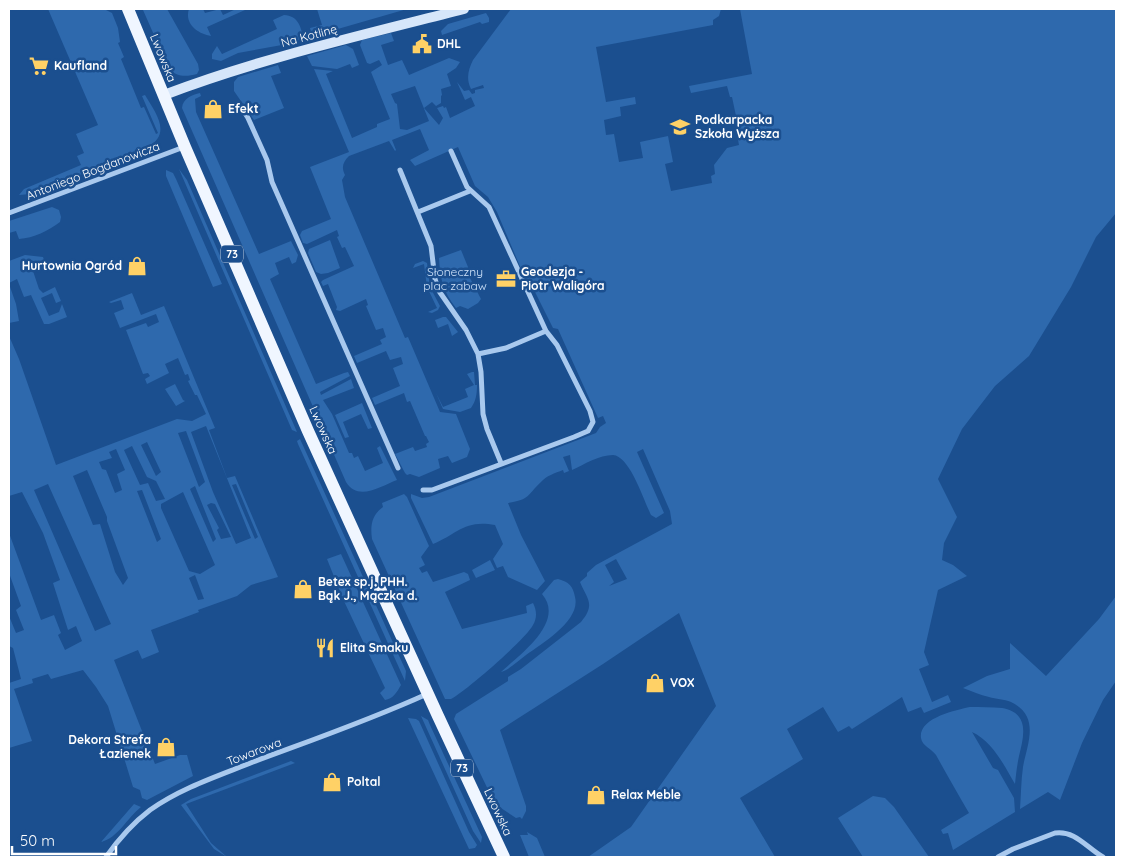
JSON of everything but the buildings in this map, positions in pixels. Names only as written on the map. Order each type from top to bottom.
[{"type":"main road","name":"Lwowska","points":[[128,9],[185,147],[302,417],[504,857]]},
{"type":"street","name":"Na Kotlinę","points":[[164,95],[219,75],[312,48],[464,9]]},
{"type":"street","points":[[241,107],[267,160],[272,182],[398,468]]},
{"type":"street","name":"Antoniego Bogdanowicza","points":[[9,213],[185,147]]},
{"type":"street","points":[[423,490],[432,490],[574,437],[588,431],[593,420],[557,345],[546,332],[489,207],[470,191],[451,151]]},
{"type":"street","points":[[400,170],[431,246],[435,279],[439,291],[466,330],[478,354],[483,414],[501,463]]},
{"type":"street","points":[[418,212],[470,191]]},
{"type":"street","points":[[478,354],[506,348],[546,332]]},
{"type":"street","name":"Towarowa","points":[[106,857],[140,819],[173,795],[202,782],[340,731],[428,694]]},
{"type":"street","points":[[998,857],[1012,849],[1062,832],[1078,839],[1103,857]]},
{"type":"green space","points":[[48,9],[104,9],[112,13],[118,28],[120,42],[118,43],[124,57],[121,59],[141,108],[144,107],[156,134],[158,133],[142,96],[145,95],[157,115],[160,122],[159,136],[155,142],[147,147],[74,178],[30,194],[19,195],[24,189],[81,165],[77,156],[84,153],[76,134],[98,125]]},
{"type":"green space","points":[[167,9],[198,64],[199,70],[197,74],[182,76],[175,74],[169,69],[143,10]]},
{"type":"green space","points":[[189,9],[203,9],[205,13],[220,9],[223,15],[236,9],[245,10],[207,27],[211,36],[197,31],[190,24],[188,19]]},
{"type":"green space","points":[[317,9],[407,9],[317,35],[311,32],[310,28],[322,25]]},
{"type":"green space","points":[[511,9],[721,9],[719,16],[713,20],[713,25],[596,47],[606,102],[635,97],[636,104],[620,107],[621,116],[604,120],[606,135],[614,134],[619,162],[643,158],[640,142],[668,136],[673,162],[665,164],[671,191],[712,183],[711,176],[715,174],[714,165],[727,148],[739,145],[734,119],[736,116],[732,97],[730,97],[727,86],[691,93],[689,86],[752,74],[740,9],[1116,9],[1116,213],[1096,237],[1071,287],[1029,356],[995,386],[962,429],[938,479],[957,517],[944,543],[942,560],[953,565],[967,576],[938,590],[924,652],[929,665],[919,669],[932,702],[948,695],[951,702],[924,713],[921,707],[908,712],[902,697],[852,729],[849,726],[838,732],[823,707],[787,729],[803,759],[740,798],[775,857],[588,857],[631,827],[716,706],[679,613],[500,730],[526,806],[522,819],[520,817],[516,818],[495,804],[454,719],[456,714],[508,681],[508,677],[581,622],[586,616],[589,606],[580,582],[587,576],[587,573],[596,565],[672,524],[670,511],[643,449],[637,452],[664,513],[656,518],[651,515],[631,471],[619,457],[613,455],[603,456],[572,470],[570,455],[563,457],[569,471],[564,473],[563,470],[548,476],[525,498],[508,503],[521,535],[545,581],[537,590],[508,577],[503,566],[497,568],[493,559],[503,544],[495,525],[476,524],[462,528],[433,544],[411,498],[411,494],[422,498],[429,497],[596,433],[606,423],[603,416],[598,418],[558,329],[553,328],[533,288],[527,283],[497,212],[488,197],[475,186],[458,147],[415,166],[410,160],[429,150],[420,129],[392,140],[395,151],[389,141],[349,156],[343,165],[345,175],[342,180],[345,197],[405,338],[408,337],[440,412],[456,414],[470,449],[467,457],[452,463],[448,456],[438,459],[440,468],[419,477],[405,473],[395,454],[413,447],[415,451],[427,447],[426,444],[429,442],[410,401],[407,402],[404,393],[375,405],[372,398],[400,386],[393,368],[403,364],[401,357],[390,360],[386,351],[357,363],[354,356],[382,344],[380,340],[386,337],[383,328],[376,330],[366,306],[368,305],[366,299],[340,311],[336,310],[337,307],[328,284],[323,286],[321,282],[354,266],[345,247],[342,248],[337,237],[339,236],[337,230],[307,244],[303,243],[300,235],[302,231],[331,219],[310,167],[349,152],[314,69],[333,71],[326,74],[352,138],[390,119],[371,72],[382,65],[379,60],[370,64],[367,63],[360,45],[362,40],[391,33],[394,41],[381,45],[388,65],[402,60],[409,75],[449,58],[460,62],[456,68],[447,74],[451,86],[441,89],[441,103],[436,106],[432,102],[424,108],[439,125],[443,118],[437,108],[446,107],[450,118],[475,106],[471,97],[465,100],[457,82],[464,91],[469,90],[472,94],[475,93],[475,90],[484,88],[483,85],[471,89],[469,85],[468,74],[473,60]],"holes":[[[415,86],[429,121],[407,130],[400,129],[397,104],[391,94]],[[616,559],[627,579],[609,586],[614,582],[605,565]]]},
{"type":"green space","points":[[486,13],[489,22],[482,24],[480,22],[442,35],[441,31],[448,24]]},
{"type":"green space","points":[[284,15],[293,17],[298,22],[303,38],[293,43],[238,53],[221,61],[212,59],[212,54],[217,46],[222,54],[277,29],[273,20]]},
{"type":"green space","points":[[346,45],[353,49],[359,65],[352,68],[350,64],[337,69],[312,66],[307,56]]},
{"type":"green space","points":[[278,65],[281,73],[271,76],[284,108],[254,120],[234,91],[234,82],[238,77]]},
{"type":"green space","points":[[200,93],[201,96],[195,99],[196,112],[259,254],[291,241],[298,255],[296,262],[292,264],[289,257],[275,263],[279,274],[270,279],[316,384],[348,372],[350,376],[320,392],[321,395],[351,379],[354,388],[323,400],[332,414],[349,453],[352,453],[354,458],[358,456],[365,471],[383,463],[377,448],[380,446],[397,480],[377,489],[363,492],[351,488],[346,482],[182,108],[186,99]]},
{"type":"green space","points":[[179,169],[187,180],[297,432],[292,430]]},
{"type":"green space","points":[[166,170],[173,173],[176,179],[222,284],[213,287],[166,176]]},
{"type":"green space","points":[[52,207],[59,210],[61,217],[60,222],[51,228],[41,234],[19,239],[16,231],[9,233],[9,221]]},
{"type":"green space","points":[[330,240],[340,268],[321,274],[316,272],[308,253],[309,249]]},
{"type":"green space","name":"Słoneczny plac zabaw","points":[[461,250],[470,278],[481,299],[468,309],[460,306],[456,308],[445,290],[440,272],[439,258]]},
{"type":"green space","points":[[25,255],[43,257],[44,260],[31,265],[39,289],[43,293],[55,287],[61,301],[56,303],[52,293],[41,298],[49,316],[59,312],[62,304],[67,317],[44,324],[31,295],[24,297],[17,279],[9,283],[9,261]]},
{"type":"green space","points":[[423,261],[427,263],[430,287],[440,306],[438,310],[432,313],[428,312],[437,308],[427,287],[424,264],[413,268],[415,264]]},
{"type":"green space","points":[[9,284],[16,304],[19,321],[9,323]]},
{"type":"green space","points":[[132,293],[141,315],[164,306],[215,428],[209,430],[227,478],[235,476],[278,577],[251,585],[237,596],[151,630],[159,652],[142,659],[138,650],[114,660],[155,764],[180,755],[187,755],[193,776],[147,800],[142,798],[140,790],[133,787],[108,706],[83,670],[51,679],[48,674],[32,679],[33,683],[14,689],[32,741],[9,748],[9,683],[21,679],[13,648],[9,646],[9,616],[16,633],[24,630],[16,610],[21,606],[9,573],[9,533],[41,620],[54,615],[61,633],[58,635],[65,650],[82,641],[76,626],[68,630],[53,583],[60,580],[43,533],[22,492],[9,496],[9,336],[19,359],[56,465],[177,419],[192,421],[206,414],[188,381],[190,380],[188,374],[185,375],[178,358],[165,364],[169,373],[147,384],[145,379],[150,376],[148,373],[143,374],[126,330],[146,323],[148,327],[159,322],[156,314],[120,328],[114,313],[124,309],[121,300],[109,302]],"holes":[[[206,426],[251,538],[236,544],[213,492],[191,432]],[[186,431],[205,482],[199,487],[178,433]],[[147,442],[161,472],[156,476],[141,445]],[[132,446],[147,477],[156,481],[165,499],[156,501],[148,483],[140,485],[124,450]],[[116,449],[125,470],[117,474],[122,490],[115,493],[106,470],[102,469],[99,462],[112,458],[109,452]],[[87,470],[107,517],[128,578],[123,585],[115,572],[100,524],[93,525],[73,476]],[[48,484],[111,624],[95,631],[34,490]],[[236,484],[258,537],[255,539],[232,485]],[[195,486],[216,539],[213,542],[190,489]],[[142,490],[161,539],[157,542],[137,491]],[[183,492],[215,565],[200,574],[189,571],[161,508],[161,504]],[[211,503],[215,504],[231,537],[221,539],[217,530],[219,528],[207,505]],[[195,575],[204,599],[198,600],[189,578]]]},
{"type":"green space","points":[[446,317],[458,332],[452,336],[448,324],[438,328],[435,320]]},
{"type":"green space","points":[[474,372],[477,388],[475,400],[471,408],[460,412],[443,409],[436,393],[443,407],[468,397],[465,389],[474,385],[467,374]]},
{"type":"green space","points":[[175,384],[185,401],[176,406],[165,389]]},
{"type":"green space","points":[[362,403],[372,428],[368,429],[361,414],[343,422],[349,437],[345,438],[335,415]]},
{"type":"green space","points":[[300,439],[406,671],[405,681],[298,444],[297,441]]},
{"type":"green space","points":[[404,494],[429,546],[421,557],[425,565],[419,568],[422,573],[427,571],[433,582],[464,572],[468,574],[470,580],[445,592],[462,629],[527,613],[526,606],[533,603],[535,609],[534,622],[528,632],[508,653],[451,699],[445,699],[372,539],[371,529],[373,521],[376,513],[383,507],[382,503]]},
{"type":"green space","points":[[341,554],[401,685],[394,695],[385,700],[380,693],[385,688],[343,599],[327,559]]},
{"type":"green space","points":[[490,560],[495,570],[476,578],[472,570]]},
{"type":"green space","points":[[558,579],[568,583],[573,590],[575,606],[572,614],[567,622],[551,637],[511,667],[501,672],[528,647],[544,627],[548,616],[548,605],[542,594],[554,580]]},
{"type":"green space","points":[[1116,596],[1116,681],[1103,700],[1082,743],[1060,800],[1048,792],[1020,809],[1022,772],[1030,732],[1026,715],[1011,702],[963,688],[987,676],[1010,669],[1010,643],[1046,676],[1099,619]]},
{"type":"green space","points":[[970,707],[1002,708],[1011,711],[1021,720],[1023,733],[1015,784],[991,747],[986,741],[972,732],[993,768],[998,770],[1014,798],[1015,812],[953,850],[948,833],[943,834],[941,830],[969,813],[936,755],[925,745],[921,738],[925,725],[931,720],[956,710]]},
{"type":"green space","points":[[421,716],[428,720],[482,837],[481,843],[473,831]]},
{"type":"green space","points":[[408,718],[419,721],[469,832],[477,845],[475,848],[469,849]]},
{"type":"green space","points":[[291,761],[295,763],[186,804],[211,843],[227,857],[214,849],[181,805],[191,799]]},
{"type":"green space","points":[[873,796],[885,798],[894,807],[929,857],[863,857],[838,818]]},
{"type":"green space","points":[[134,804],[141,807],[117,832],[101,842]]},
{"type":"green space","points":[[527,832],[537,838],[545,857],[529,857],[520,835],[528,835]]},
{"type":"place","name":"DHL","points":[[422,44]]},
{"type":"place","name":"Kaufland","points":[[39,66]]},
{"type":"place","name":"Efekt","points":[[213,109]]},
{"type":"place","name":"Podkarpacka Szkoła Wyższa","points":[[680,127]]},
{"type":"place","name":"Hurtownia Ogród","points":[[137,266]]},
{"type":"place","name":"Geodezja - Piotr Waligóra","points":[[506,279]]},
{"type":"place","name":"Betex sp.j. PHH. Bąk J., Mączka d.","points":[[303,589]]},
{"type":"place","name":"Elita Smaku","points":[[325,648]]},
{"type":"place","name":"VOX","points":[[655,683]]},
{"type":"place","name":"Dekora Strefa Łazienek","points":[[166,747]]},
{"type":"place","name":"Poltal","points":[[332,782]]},
{"type":"place","name":"Relax Meble","points":[[596,795]]}]
